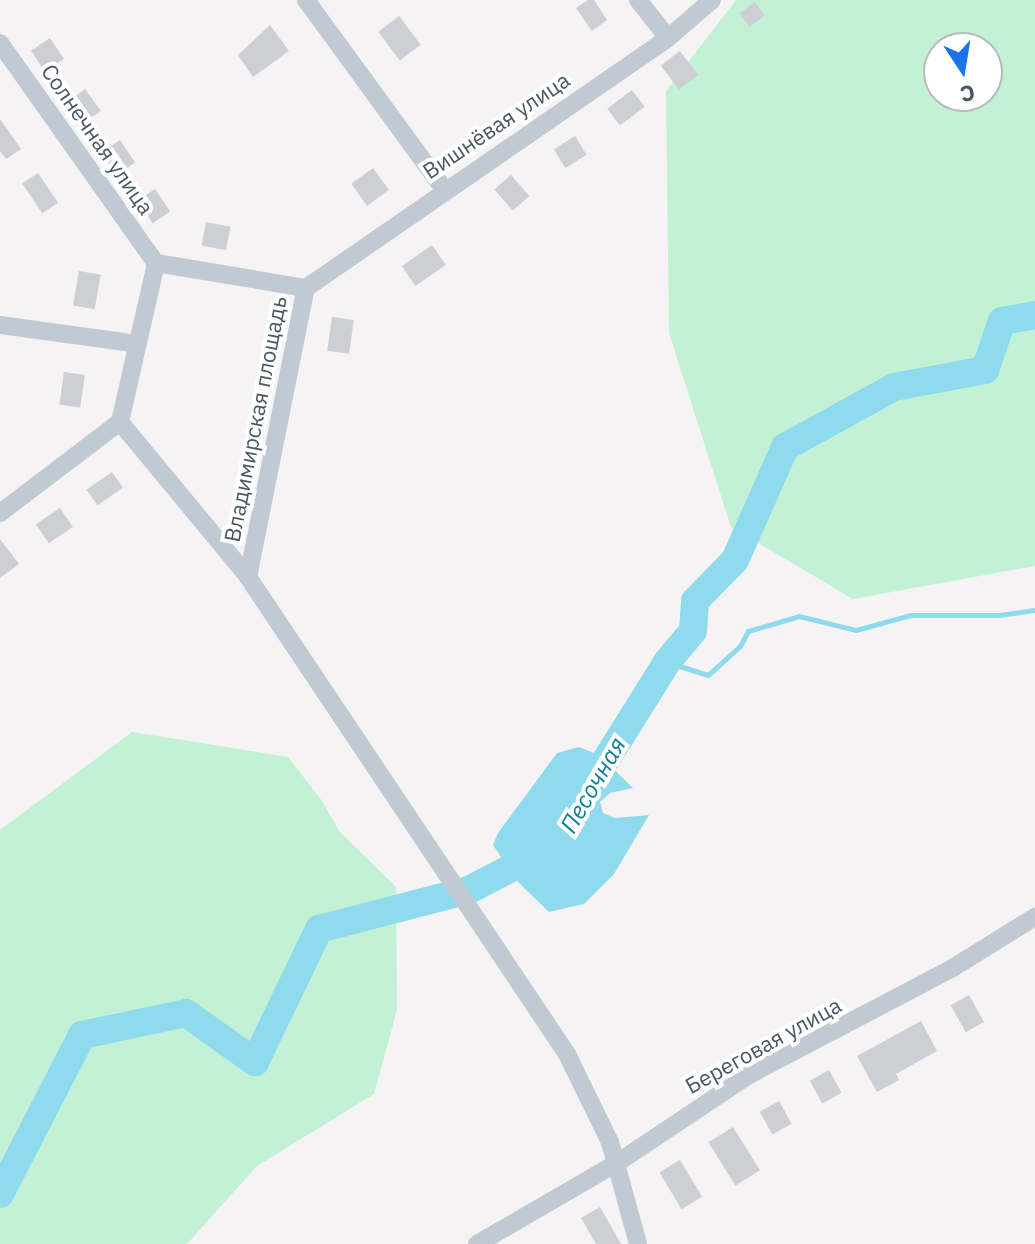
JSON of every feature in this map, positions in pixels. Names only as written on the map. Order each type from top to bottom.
[{"type":"street","points":[[306,0],[444,189]]},
{"type":"street","points":[[638,0],[668,38]]},
{"type":"street","name":"Вишнёвая улица","points":[[306,288],[444,189],[668,38],[712,0]]},
{"type":"street","name":"Солнечная улица","points":[[0,43],[156,263]]},
{"type":"street","points":[[0,513],[120,422],[156,263]]},
{"type":"street","name":"Владимирская площадь","points":[[156,263],[306,288],[248,577]]},
{"type":"street","points":[[0,325],[138,344]]},
{"type":"street","name":"Владимирская площадь","points":[[120,422],[248,577]]},
{"type":"street","points":[[248,577],[567,1054],[617,1163],[638,1244]]},
{"type":"street","name":"Береговая улица","points":[[477,1244],[617,1163],[749,1075],[951,969],[1035,917]]},
{"type":"green space","points":[[736,0],[1035,0],[1035,566],[853,599],[731,527],[669,333],[666,91]]},
{"type":"green space","points":[[132,732],[288,757],[322,801],[339,831],[396,887],[397,1010],[374,1094],[257,1166],[187,1244],[0,1244],[0,830]]},
{"type":"water","points":[[579,747],[599,755],[633,788],[610,793],[600,802],[603,813],[615,818],[649,815],[614,874],[584,904],[549,912],[518,882],[493,845],[498,833],[557,753]]},
{"type":"building","points":[[588,0],[594,0],[607,20],[592,31],[576,8]]},
{"type":"building","points":[[755,2],[765,16],[750,27],[740,13]]},
{"type":"building","points":[[399,16],[421,45],[400,60],[378,32]]},
{"type":"building","points":[[270,25],[289,51],[253,77],[238,55]]},
{"type":"building","points":[[50,38],[64,59],[45,72],[31,51]]},
{"type":"building","points":[[680,51],[698,75],[679,89],[661,65]]},
{"type":"building","points":[[85,89],[101,111],[83,124],[67,102]]},
{"type":"building","points":[[632,90],[645,107],[620,125],[607,109]]},
{"type":"building","points":[[0,119],[21,149],[6,159],[0,151]]},
{"type":"building","points":[[575,136],[587,155],[565,168],[554,149]]},
{"type":"building","points":[[120,140],[135,162],[117,175],[102,152]]},
{"type":"building","points":[[373,168],[389,190],[367,206],[351,184]]},
{"type":"building","points":[[38,173],[58,203],[42,213],[22,184]]},
{"type":"building","points":[[511,175],[529,196],[513,211],[494,189]]},
{"type":"building","points":[[155,189],[170,211],[153,223],[138,201]]},
{"type":"building","points":[[206,222],[231,227],[226,250],[201,246]]},
{"type":"building","points":[[432,245],[446,265],[415,286],[402,266]]},
{"type":"building","points":[[79,271],[101,275],[95,309],[73,305]]},
{"type":"building","points":[[332,317],[354,320],[349,354],[327,351]]},
{"type":"building","points":[[64,372],[85,375],[80,408],[59,405]]},
{"type":"building","points":[[112,472],[123,488],[98,505],[87,490]]},
{"type":"building","points":[[60,508],[73,527],[49,543],[36,524]]},
{"type":"building","points":[[0,539],[19,564],[0,578]]},
{"type":"building","points":[[969,995],[984,1022],[966,1032],[951,1005]]},
{"type":"building","points":[[921,1021],[937,1051],[896,1074],[899,1080],[877,1092],[857,1056]]},
{"type":"building","points":[[829,1070],[842,1093],[822,1103],[810,1081]]},
{"type":"building","points":[[779,1101],[792,1124],[772,1134],[760,1112]]},
{"type":"building","points":[[733,1127],[760,1170],[735,1186],[708,1142]]},
{"type":"building","points":[[680,1160],[702,1197],[682,1209],[659,1172]]},
{"type":"building","points":[[600,1207],[621,1244],[596,1244],[581,1218]]},
{"type":"waterway","name":"Песочная","points":[[584,795],[667,662],[693,631],[695,601],[735,560],[785,447],[894,387],[985,370],[1002,321],[1035,315]]},
{"type":"waterway","points":[[667,662],[708,675],[740,646],[748,631],[799,616],[856,630],[911,615],[999,615],[1035,610]]},
{"type":"waterway","name":"Песочная","points":[[0,1194],[82,1035],[186,1013],[255,1062],[319,929],[469,890],[542,852]]}]
